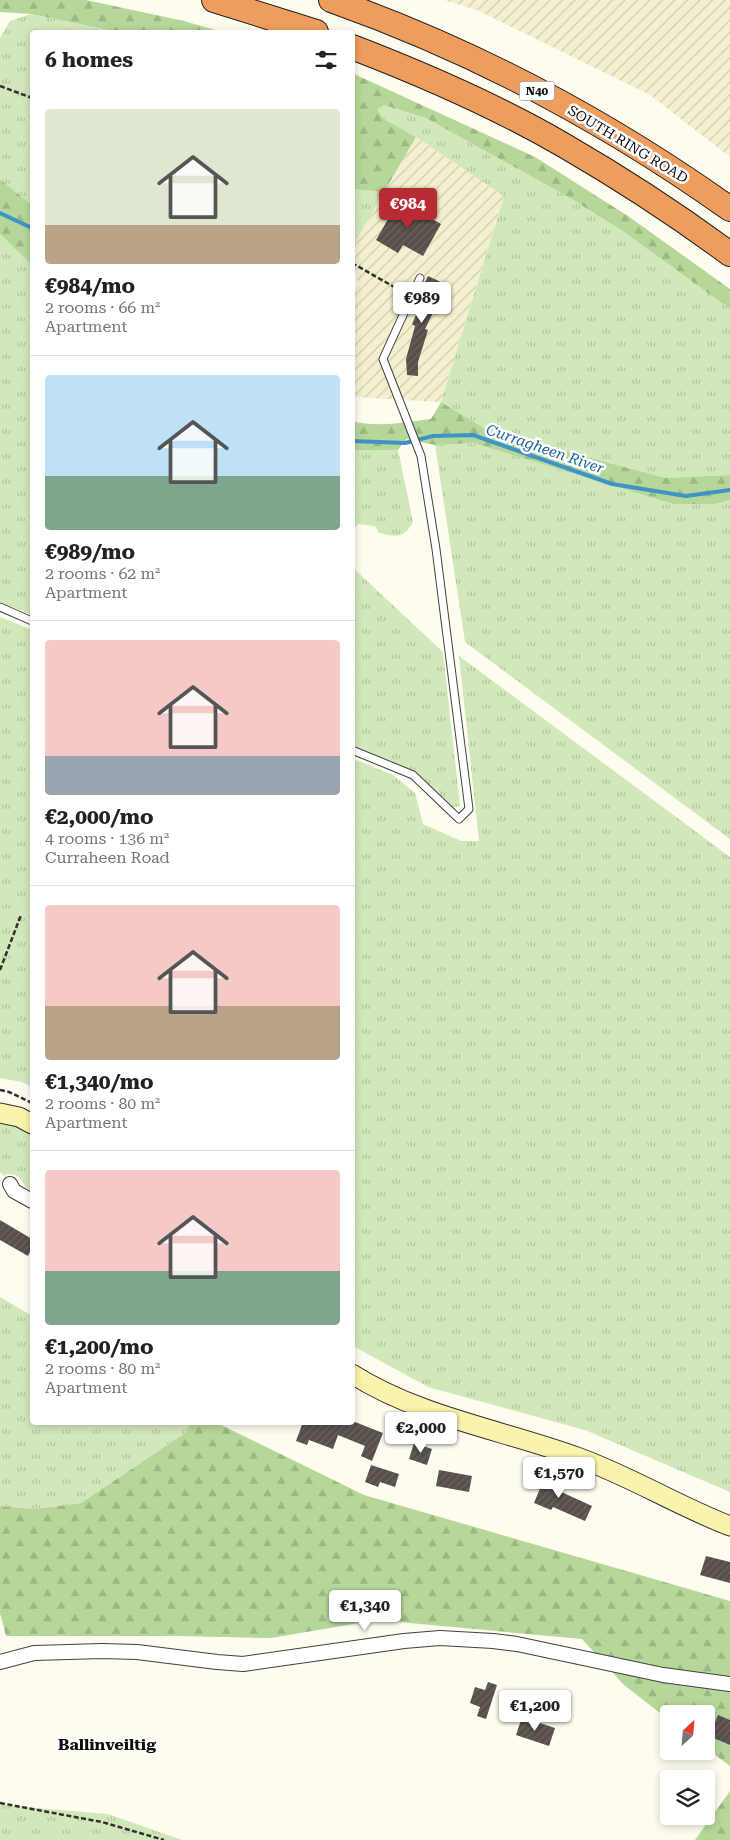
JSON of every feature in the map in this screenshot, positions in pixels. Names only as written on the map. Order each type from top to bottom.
[{"type":"highway","points":[[214,0],[310,30]]},
{"type":"highway","name":"SOUTH RING ROAD","points":[[331,0],[418,34],[535,90],[627,141],[730,210]]},
{"type":"highway","name":"N40","points":[[355,48],[424,76],[490,106],[564,145],[650,198],[730,254]]},
{"type":"street","points":[[0,1113],[19,1117],[30,1123]]},
{"type":"street","points":[[10,1184],[14,1190],[30,1200]]},
{"type":"street","points":[[355,1376],[394,1396],[430,1410],[577,1457],[610,1470],[696,1512],[730,1526]]},
{"type":"street","points":[[0,1662],[34,1653],[102,1651],[137,1652],[243,1664],[404,1640],[440,1638],[517,1644],[663,1675],[730,1684]]},
{"type":"lane","points":[[355,751],[413,774],[459,820],[469,809],[436,550],[421,456],[383,359],[420,278]]},
{"type":"lane","points":[[0,608],[30,620]]},
{"type":"path","points":[[0,86],[30,97]]},
{"type":"path","points":[[355,265],[412,297]]},
{"type":"path","points":[[0,970],[20,916]]},
{"type":"path","points":[[0,1090],[10,1092],[30,1102]]},
{"type":"path","points":[[0,1803],[102,1822],[164,1840]]},
{"type":"shaded area","points":[[444,0],[730,0],[730,157],[650,95],[479,11]]},
{"type":"shaded area","points":[[416,137],[504,195],[441,402],[355,397],[355,291],[358,285],[355,271],[355,243]]},
{"type":"green space","points":[[0,0],[86,0],[184,21],[215,30],[108,30],[31,14],[0,12]]},
{"type":"green space","points":[[31,14],[108,30],[30,30],[30,203],[0,179],[0,38],[10,21]]},
{"type":"green space","points":[[355,74],[535,157],[628,216],[730,289],[730,309],[624,232],[570,198],[426,118],[384,105],[377,110],[384,119],[416,137],[384,192],[355,189]]},
{"type":"green space","points":[[384,105],[426,118],[570,198],[624,232],[730,309],[730,475],[666,478],[489,431],[441,402],[504,196],[416,137],[384,119],[377,110]]},
{"type":"green space","points":[[0,179],[30,203],[30,263],[0,234]]},
{"type":"green space","points":[[355,189],[384,192],[355,243]]},
{"type":"green space","points":[[0,234],[30,263],[30,614],[0,602]]},
{"type":"green space","points":[[441,402],[489,431],[666,478],[730,475],[730,500],[715,504],[673,504],[473,443],[435,445],[406,439],[398,450],[355,450],[355,422],[381,424],[431,419]]},
{"type":"green space","points":[[473,443],[673,504],[715,504],[730,500],[730,839],[465,642],[435,445]]},
{"type":"green space","points":[[355,450],[398,450],[413,522],[410,528],[403,534],[395,536],[379,533],[375,526],[358,524],[355,528]]},
{"type":"green space","points":[[355,570],[443,652],[460,806],[453,807],[417,773],[355,746]]},
{"type":"green space","points":[[0,617],[30,629],[30,1086],[22,1082],[0,1078]]},
{"type":"green space","points":[[459,656],[730,857],[730,1492],[585,1430],[428,1387],[355,1347],[355,760],[393,775],[415,793],[423,824],[461,841],[479,841]]},
{"type":"green space","points":[[0,1119],[30,1129],[30,1190],[16,1176],[7,1174],[4,1176],[0,1172]]},
{"type":"green space","points":[[0,1297],[30,1315],[30,1425],[190,1425],[185,1433],[81,1503],[35,1509],[0,1506]]},
{"type":"green space","points":[[190,1425],[221,1425],[364,1495],[730,1601],[730,1766],[715,1755],[715,1705],[660,1705],[660,1713],[624,1685],[582,1639],[377,1620],[271,1638],[6,1636],[0,1613],[0,1506],[35,1509],[81,1503],[185,1433]]},
{"type":"green space","points":[[730,1791],[730,1840],[695,1840],[706,1825],[715,1825],[715,1812]]},
{"type":"green space","points":[[0,1805],[108,1814],[182,1840],[0,1840]]},
{"type":"building","points":[[399,200],[441,224],[423,256],[403,245],[398,253],[376,240]]},
{"type":"building","points":[[428,276],[443,283],[434,300],[438,303],[425,329],[428,330],[418,362],[418,376],[407,375],[406,359],[415,326],[412,324],[424,297],[419,294]]},
{"type":"building","points":[[0,1220],[30,1238],[30,1252],[28,1256],[0,1240]]},
{"type":"building","points":[[355,1422],[383,1433],[372,1461],[361,1456],[365,1446],[338,1435],[333,1449],[309,1440],[307,1445],[296,1441],[302,1425],[355,1425]]},
{"type":"building","points":[[414,1443],[432,1449],[427,1465],[409,1459]]},
{"type":"building","points":[[371,1465],[399,1474],[395,1487],[380,1482],[378,1487],[365,1482]]},
{"type":"building","points":[[439,1470],[472,1476],[469,1492],[436,1486]]},
{"type":"building","points":[[539,1470],[550,1475],[546,1485],[592,1506],[585,1521],[553,1507],[551,1510],[534,1503],[541,1486],[534,1483]]},
{"type":"building","points":[[706,1556],[730,1562],[730,1583],[700,1575]]},
{"type":"building","points":[[488,1682],[497,1685],[486,1719],[477,1716],[480,1707],[470,1703],[475,1687],[485,1690]]},
{"type":"building","points":[[718,1715],[730,1720],[730,1745],[715,1739],[715,1722]]},
{"type":"building","points":[[522,1717],[555,1728],[549,1746],[516,1735]]},
{"type":"waterway","name":"Curragheen River","points":[[0,213],[30,227]]},
{"type":"waterway","name":"Curragheen River","points":[[355,441],[405,443],[433,436],[473,435],[612,484],[686,496],[730,490]]},
{"type":"district","name":"Ballinveiltig","points":[[107,1744]]}]
